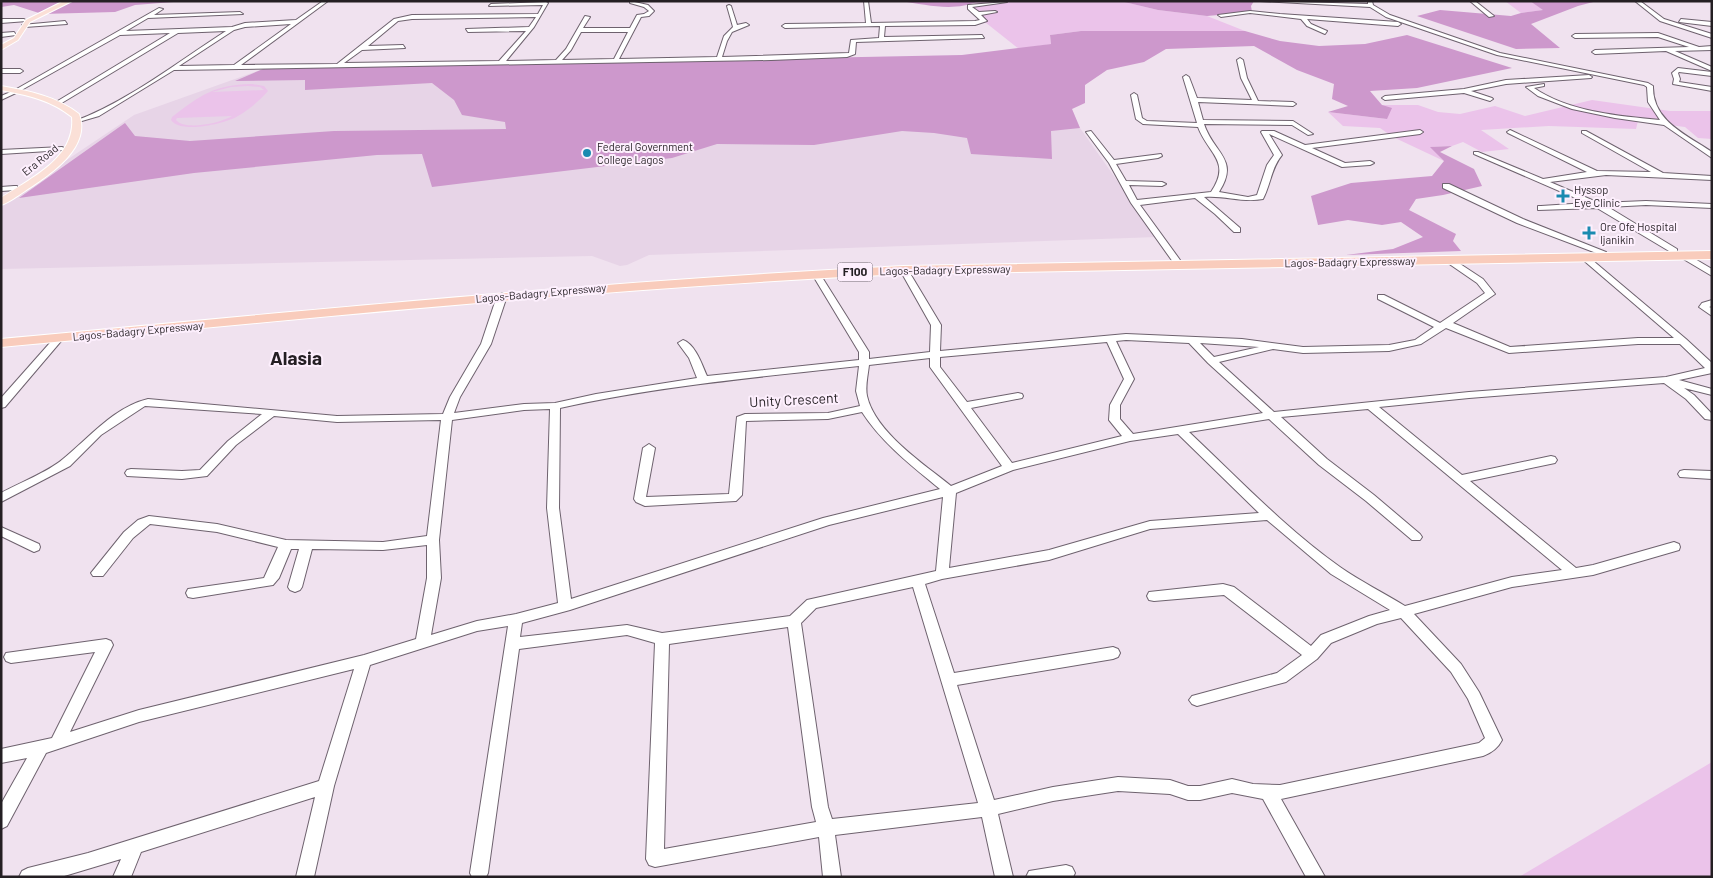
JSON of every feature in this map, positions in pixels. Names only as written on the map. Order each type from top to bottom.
[{"type":"highway","name":"Lagos-Badagry Expressway","points":[[1,343],[601,287],[816,274],[904,270],[1585,257],[1712,250]]},
{"type":"highway","name":"Lagos-Badagry Expressway","points":[[1,337],[625,279],[852,267],[1602,252],[1712,255]]},
{"type":"main road","points":[[1,47],[12,39],[14,34],[25,23],[68,1]]},
{"type":"main road","points":[[1,47],[16,39],[25,23]]},
{"type":"main road","points":[[1,89],[58,103],[72,113],[77,122],[74,135],[42,170],[1,196]]},
{"type":"main road","points":[[14,92],[44,102],[62,111],[70,122],[74,135]]},
{"type":"main road","name":"Era Road","points":[[1,202],[56,164],[71,147],[74,135]]},
{"type":"street","points":[[236,66],[326,1]]},
{"type":"street","points":[[866,1],[869,24]]},
{"type":"street","points":[[1262,1],[1370,4],[1410,24],[1499,54],[1636,81],[1650,86],[1650,100],[1655,111],[1667,123],[1712,156]]},
{"type":"street","points":[[1466,1],[1473,2],[1492,16]]},
{"type":"street","points":[[1637,1],[1662,20],[1712,36]]},
{"type":"street","points":[[616,60],[639,16],[648,16],[647,13],[652,11],[646,6],[632,2]]},
{"type":"street","points":[[785,26],[984,22],[970,6],[1005,2]]},
{"type":"street","points":[[491,5],[546,3],[540,15],[515,49],[501,62]]},
{"type":"street","points":[[199,15],[216,6]]},
{"type":"street","points":[[729,6],[735,26]]},
{"type":"street","points":[[1,98],[160,9]]},
{"type":"street","points":[[978,14],[995,12]]},
{"type":"street","points":[[1221,15],[1250,12],[1303,18],[1410,24]]},
{"type":"street","points":[[146,18],[240,14]]},
{"type":"street","points":[[340,64],[399,19],[540,15]]},
{"type":"street","points":[[557,62],[568,50],[587,16]]},
{"type":"street","points":[[1303,18],[1309,25],[1326,32]]},
{"type":"street","points":[[1662,20],[1712,24]]},
{"type":"street","points":[[1,22],[65,24]]},
{"type":"street","points":[[77,122],[97,116],[232,29],[244,24],[297,22]]},
{"type":"street","points":[[881,39],[883,33],[882,24]]},
{"type":"street","points":[[718,59],[726,34],[735,26],[746,25]]},
{"type":"street","points":[[120,33],[232,29]]},
{"type":"street","points":[[58,103],[179,30]]},
{"type":"street","points":[[468,30],[528,30]]},
{"type":"street","points":[[580,30],[632,30]]},
{"type":"street","points":[[1,35],[14,34]]},
{"type":"street","points":[[1576,36],[1658,35],[1697,48]]},
{"type":"street","points":[[173,68],[718,59],[852,54],[853,41],[982,37]]},
{"type":"street","points":[[361,48],[403,47]]},
{"type":"street","points":[[1595,52],[1712,48]]},
{"type":"street","points":[[1667,50],[1712,70]]},
{"type":"street","points":[[1240,60],[1244,78],[1256,102]]},
{"type":"street","points":[[1712,74],[1678,70],[1675,72],[1677,79],[1675,83],[1712,89]]},
{"type":"street","points":[[1,71],[20,71]]},
{"type":"street","points":[[1385,98],[1464,91],[1488,85],[1527,80],[1616,76]]},
{"type":"street","points":[[1186,77],[1202,123],[1223,164],[1222,181],[1214,194]]},
{"type":"street","points":[[1590,82],[1529,87],[1549,99],[1570,106],[1628,119],[1667,123]]},
{"type":"street","points":[[1464,91],[1490,99]]},
{"type":"street","points":[[1134,95],[1139,119],[1145,124],[1292,123],[1310,134]]},
{"type":"street","points":[[1195,100],[1293,104]]},
{"type":"street","points":[[1089,132],[1112,162],[1135,203],[1176,260]]},
{"type":"street","points":[[1135,203],[1214,194],[1248,199],[1260,197],[1266,186],[1266,173],[1278,155],[1263,132],[1272,132],[1345,165],[1370,163]]},
{"type":"street","points":[[1304,148],[1420,132]]},
{"type":"street","points":[[1510,132],[1596,174]]},
{"type":"street","points":[[1584,132],[1662,175]]},
{"type":"street","points":[[1,152],[62,149]]},
{"type":"street","points":[[1476,153],[1598,205],[1712,273]]},
{"type":"street","points":[[1112,162],[1158,156]]},
{"type":"street","points":[[1543,181],[1596,174],[1712,178]]},
{"type":"street","points":[[1124,183],[1162,184]]},
{"type":"street","points":[[1446,186],[1520,221],[1602,252]]},
{"type":"street","points":[[1,189],[14,188]]},
{"type":"street","points":[[1198,197],[1237,230]]},
{"type":"street","points":[[1541,208],[1646,203],[1712,206]]},
{"type":"street","points":[[1585,257],[1683,341],[1712,370]]},
{"type":"street","points":[[1,498],[66,462],[97,433],[141,404],[148,402],[337,419],[447,417],[524,407],[555,406],[596,397],[703,380],[936,355],[1143,337],[1242,342],[1303,350],[1388,348],[1418,342],[1490,294],[1486,286],[1480,281],[1448,259]]},
{"type":"street","points":[[904,270],[936,325],[935,367],[1009,467]]},
{"type":"street","points":[[816,274],[854,332],[864,352],[865,362],[861,394],[864,408],[874,424],[950,491]]},
{"type":"street","points":[[422,643],[434,578],[433,540],[447,417],[455,397],[486,344],[502,296]]},
{"type":"street","points":[[1381,297],[1443,326],[1508,350],[1638,341],[1683,341]]},
{"type":"street","points":[[1712,303],[1704,305],[1712,313]]},
{"type":"street","points":[[1,405],[59,338]]},
{"type":"street","points":[[1191,339],[1212,361],[1322,462],[1370,498],[1416,537]]},
{"type":"street","points":[[1111,340],[1128,379],[1115,405],[1114,420],[1130,438]]},
{"type":"street","points":[[683,343],[694,358],[703,380]]},
{"type":"street","points":[[1212,361],[1276,347]]},
{"type":"street","points":[[1,756],[49,745],[139,716],[364,661],[477,626],[516,620],[826,522],[950,491],[1009,467],[1130,438],[1273,415],[1469,395],[1668,380],[1712,370]]},
{"type":"street","points":[[1668,380],[1683,386],[1712,392]]},
{"type":"street","points":[[1668,380],[1690,397],[1709,417]]},
{"type":"street","points":[[963,406],[1018,396]]},
{"type":"street","points":[[1370,405],[1573,572]]},
{"type":"street","points":[[555,406],[553,508],[565,606]]},
{"type":"street","name":"Unity Crescent","points":[[649,448],[640,499],[645,502],[732,498],[736,495],[741,419],[744,417],[828,416],[864,408]]},
{"type":"street","points":[[131,473],[182,475],[203,473],[232,443],[272,412]]},
{"type":"street","points":[[662,639],[655,859],[826,828],[988,809],[1053,794],[1118,784],[1170,787],[1188,793],[1200,793],[1232,786],[1253,791],[1280,792],[1483,749],[1494,740],[1474,696],[1456,668],[1404,612],[1336,571],[1270,516],[1180,429]]},
{"type":"street","points":[[1460,479],[1551,460]]},
{"type":"street","points":[[1684,474],[1712,475]]},
{"type":"street","points":[[942,574],[950,491]]},
{"type":"street","points":[[511,644],[627,630],[662,639],[794,621],[812,604],[942,574],[1049,555],[1150,525],[1270,516]]},
{"type":"street","points":[[98,573],[129,535],[142,523],[149,520],[217,528],[286,544],[383,546],[433,540]]},
{"type":"street","points":[[1,532],[34,547]]},
{"type":"street","points":[[193,593],[268,582],[272,578],[286,544]]},
{"type":"street","points":[[295,587],[307,545]]},
{"type":"street","points":[[1197,700],[1281,678],[1312,655],[1326,639],[1374,620],[1512,582],[1593,570],[1674,547]]},
{"type":"street","points":[[918,581],[950,680],[988,809],[1004,877]]},
{"type":"street","points":[[1154,596],[1223,588],[1312,655]]},
{"type":"street","points":[[479,873],[516,620]]},
{"type":"street","points":[[794,621],[820,807],[826,828],[832,877]]},
{"type":"street","points":[[1,821],[49,745],[106,645],[10,657]]},
{"type":"street","points":[[950,680],[1113,653]]},
{"type":"street","points":[[305,877],[326,786],[364,661]]},
{"type":"street","points":[[28,877],[326,786]]},
{"type":"street","points":[[1268,792],[1316,877]]},
{"type":"street","points":[[122,877],[136,845]]},
{"type":"street","points":[[1036,877],[1066,873]]},
{"type":"shaded area","points":[[1,1],[186,1],[135,5],[115,12],[42,14],[14,5],[1,7]]},
{"type":"shaded area","points":[[901,1],[979,1],[950,7]]},
{"type":"shaded area","points":[[979,1],[1120,1],[1158,10],[1207,16],[1245,31],[1081,31],[1050,35],[1051,44],[1019,49],[966,7]]},
{"type":"shaded area","points":[[1120,1],[1254,1],[1251,6],[1252,12],[1207,16],[1158,10]]},
{"type":"shaded area","points":[[1505,1],[1530,1],[1544,10],[1521,13]]},
{"type":"shaded area","points":[[1530,1],[1597,1],[1578,6],[1531,24],[1560,48],[1516,49],[1417,16],[1440,10],[1511,16],[1543,10]]},
{"type":"shaded area","points":[[1081,31],[1245,31],[1280,41],[1319,46],[1365,44],[1407,35],[1512,68],[1417,88],[1370,91],[1382,105],[1392,108],[1387,119],[1328,112],[1348,106],[1332,99],[1334,84],[1297,70],[1254,46],[1166,49],[1144,62],[1107,70],[1085,85],[1085,103],[1072,109],[1080,128],[1051,131],[1052,159],[971,154],[967,138],[902,131],[814,145],[717,144],[672,158],[432,187],[422,154],[377,155],[194,173],[19,198],[125,123],[135,136],[190,141],[334,131],[506,129],[505,122],[462,115],[454,100],[432,83],[305,90],[305,80],[235,81],[263,69],[962,55],[1051,44],[1050,35]]},
{"type":"shaded area","name":"Federal Government College Lagos","points":[[263,69],[1072,109],[1080,128],[1157,237],[649,255],[627,265],[620,266],[592,256],[1,269],[1,204],[134,115]]},
{"type":"shaded area","points":[[252,84],[264,86],[268,91],[246,111],[223,122],[193,127],[176,124],[171,120],[182,109],[200,97],[217,89],[239,85]],"holes":[[[231,87],[260,87],[264,90],[212,92]],[[232,116],[203,125],[187,125],[176,120],[177,118]]]},
{"type":"shaded area","points":[[1592,100],[1670,111],[1712,111],[1712,139],[1698,138],[1685,127],[1638,121],[1636,129],[1549,126],[1481,130],[1509,149],[1482,152],[1463,142],[1452,146],[1431,147],[1444,161],[1393,137],[1380,128],[1343,126],[1328,112],[1387,119],[1382,105],[1418,105],[1438,112],[1460,114],[1495,106],[1525,116]]},
{"type":"shaded area","points":[[1452,146],[1440,152],[1474,169],[1482,186],[1416,199],[1409,210],[1456,234],[1453,241],[1461,251],[1346,255],[1393,249],[1423,237],[1401,222],[1382,225],[1348,220],[1318,225],[1311,196],[1351,183],[1432,176],[1444,161],[1430,147]]},
{"type":"shaded area","points":[[1712,762],[1712,877],[1519,877]]},
{"type":"place","name":"Federal Government College Lagos","points":[[587,153]]},
{"type":"place","name":"Hyssop Eye Clinic","points":[[1563,196]]},
{"type":"place","name":"Ore Ofe Hospital Ijanikin","points":[[1589,233]]},
{"type":"district","name":"Alasia","points":[[296,358]]}]
